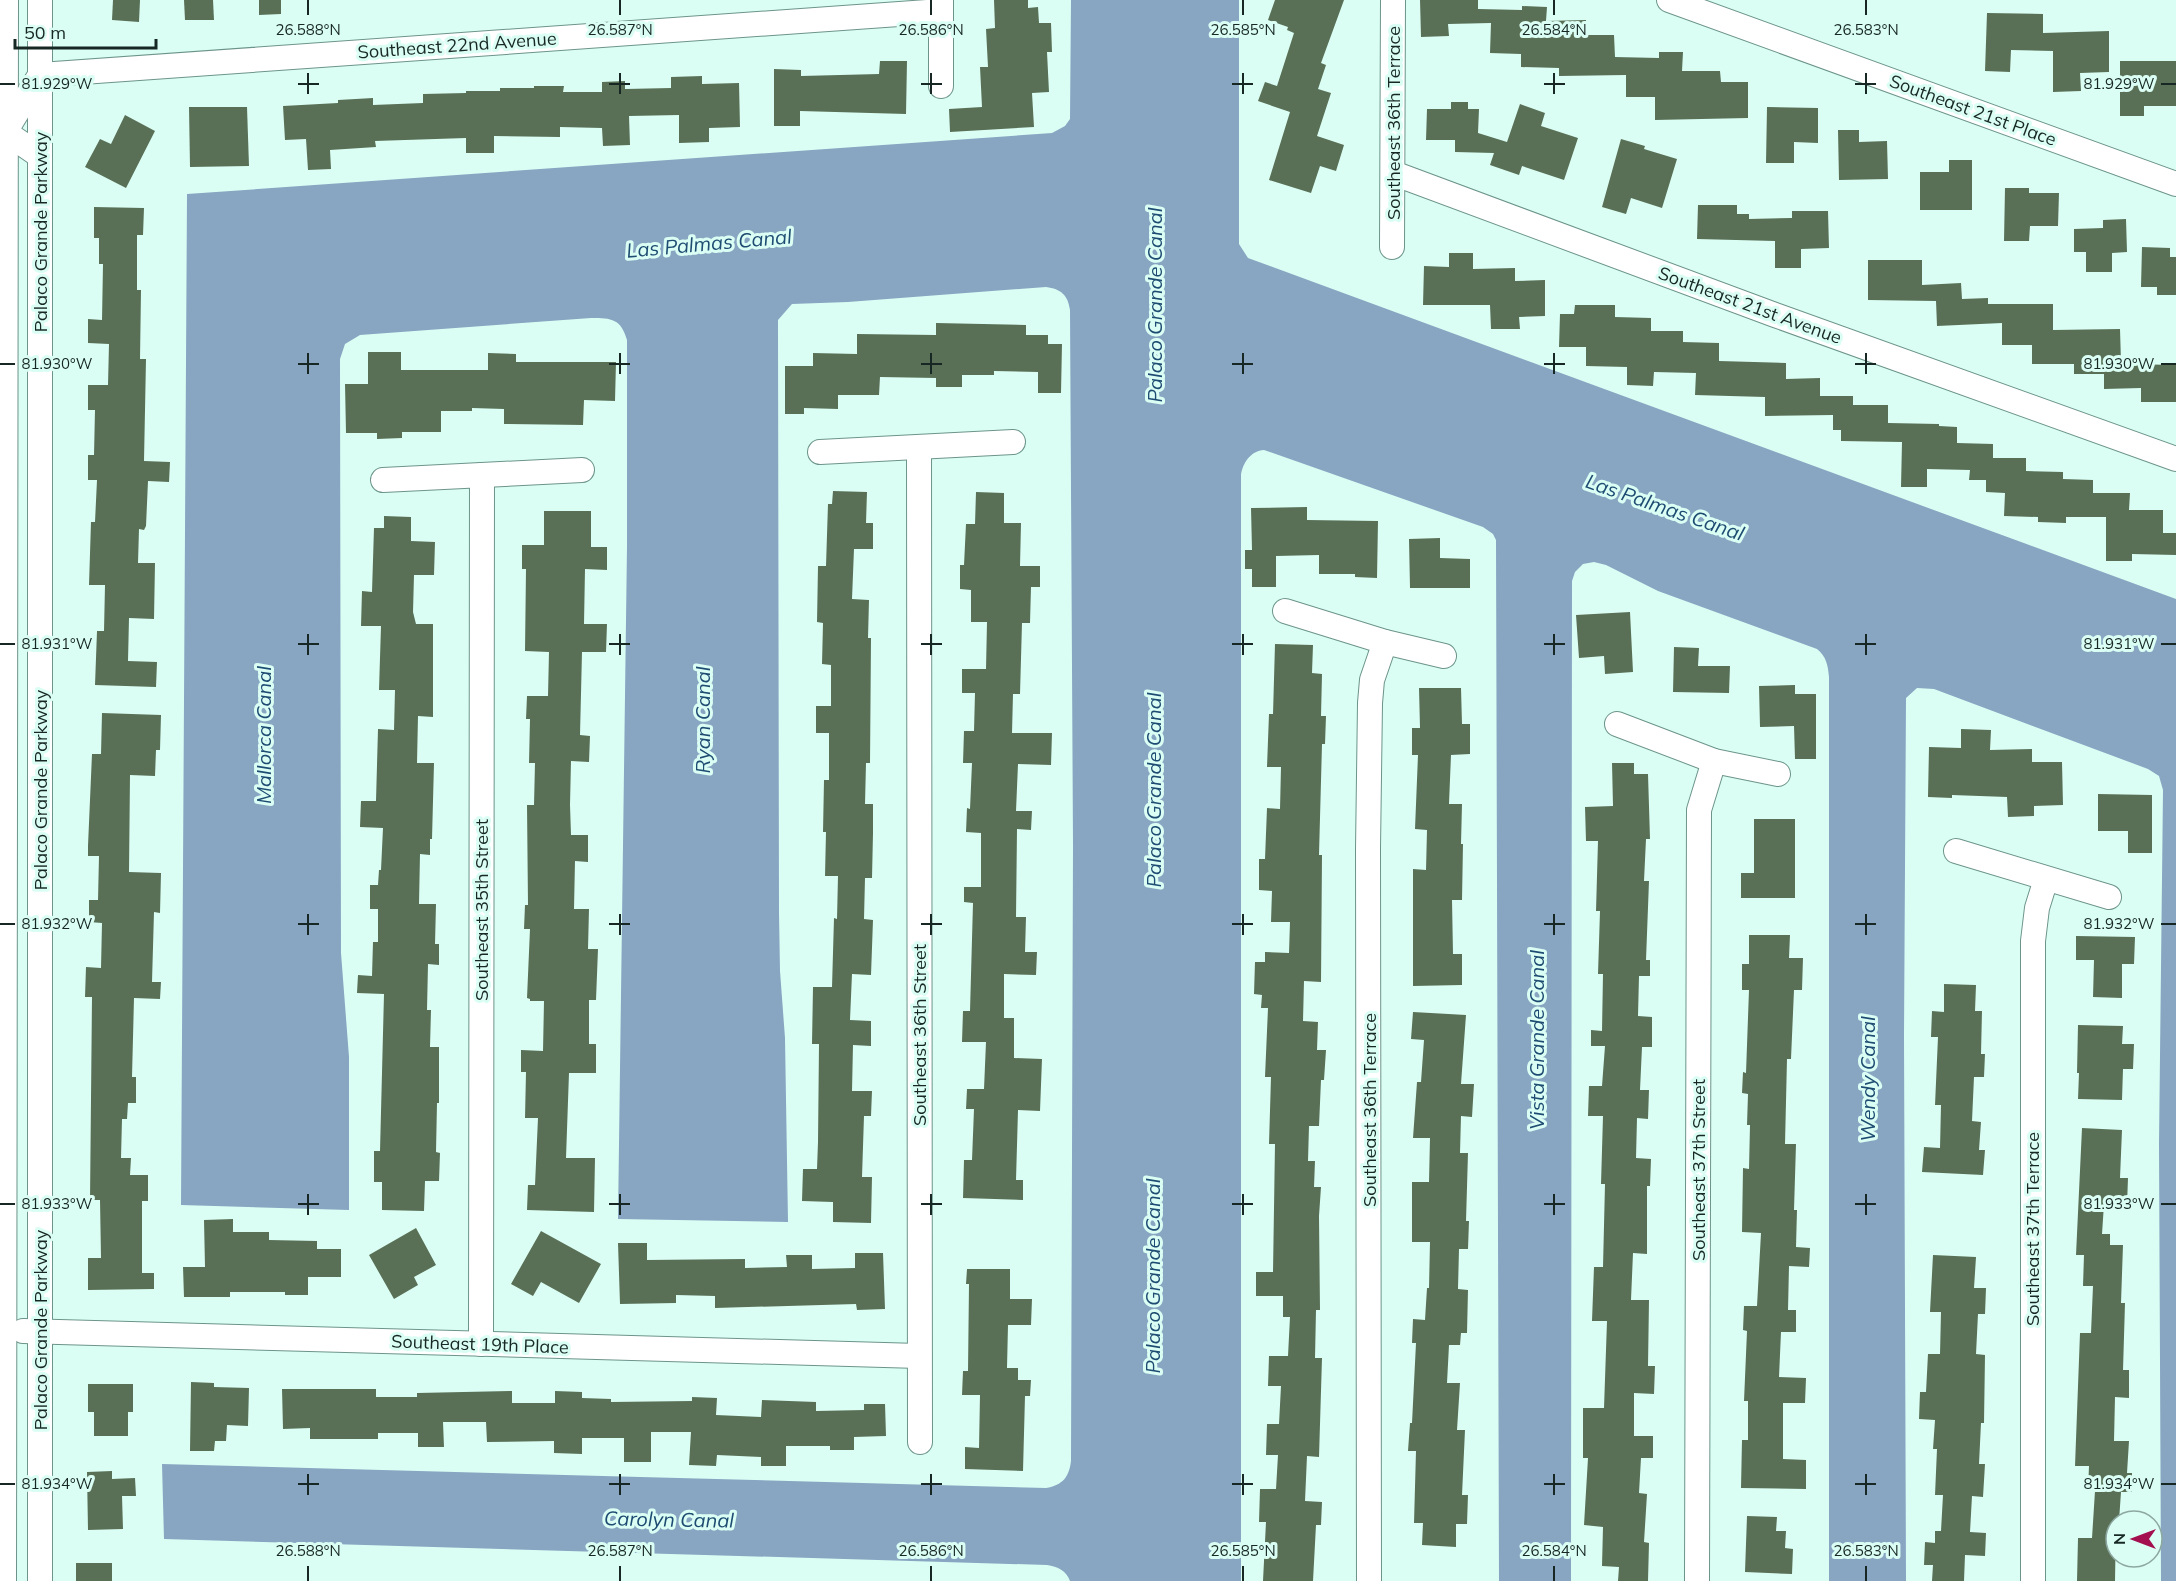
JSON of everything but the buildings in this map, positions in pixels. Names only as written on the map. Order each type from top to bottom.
[{"type":"street","name":"Palaco Grande Parkway","points":[[4,1581],[2,1331],[3,134],[6,0]]},
{"type":"street","name":"Palaco Grande Parkway","points":[[40,0],[40,1581]]},
{"type":"street","name":"Southeast 36th Terrace","points":[[1392,247],[1393,0]]},
{"type":"street","name":"Southeast 21st Place","points":[[1669,0],[2176,184]]},
{"type":"street","points":[[941,6],[941,86]]},
{"type":"street","name":"Southeast 22nd Avenue","points":[[40,75],[941,6]]},
{"type":"street","points":[[40,75],[3,134],[40,156]]},
{"type":"street","name":"Southeast 21st Avenue","points":[[1393,173],[1775,315],[2176,459]]},
{"type":"street","points":[[820,453],[1013,442]]},
{"type":"street","name":"Southeast 36th Street","points":[[919,447],[920,1442]]},
{"type":"street","points":[[383,480],[582,470]]},
{"type":"street","name":"Southeast 35th Street","points":[[481,1344],[482,475]]},
{"type":"street","points":[[1286,611],[1385,642],[1444,656]]},
{"type":"street","name":"Southeast 36th Terrace","points":[[1369,1581],[1368,849],[1370,703],[1372,680],[1385,642]]},
{"type":"street","points":[[1617,724],[1714,761],[1778,774]]},
{"type":"street","name":"Southeast 37th Street","points":[[1697,1581],[1699,810],[1714,761]]},
{"type":"street","points":[[1956,851],[2109,897]]},
{"type":"street","name":"Southeast 37th Terrace","points":[[2033,1581],[2033,941],[2037,908],[2046,879]]},
{"type":"street","name":"Southeast 19th Place","points":[[2,1331],[920,1356]]},
{"type":"water","points":[[1071,0],[1239,0],[1239,244],[1248,258],[2176,599],[2176,1581],[2161,1581],[2161,1569],[2164,1569],[2164,1509],[2161,1509],[2159,1144],[2163,790],[2159,776],[2148,769],[1934,689],[1917,688],[1906,698],[1904,1036],[1906,1581],[1829,1581],[1829,677],[1827,665],[1823,655],[1817,649],[1658,591],[1606,565],[1594,562],[1583,564],[1575,572],[1572,581],[1571,1581],[1499,1581],[1496,540],[1493,534],[1483,527],[1264,450],[1255,452],[1248,458],[1241,475],[1241,1581],[1070,1581],[1061,1570],[1047,1565],[164,1539],[162,1464],[1046,1488],[1057,1485],[1067,1476],[1071,1461],[1073,845],[1070,310],[1068,300],[1056,289],[1046,287],[792,304],[778,320],[779,913],[785,1038],[788,1222],[618,1219],[627,546],[627,340],[625,333],[615,321],[591,318],[360,335],[345,344],[340,359],[341,953],[349,1057],[349,1210],[181,1205],[187,194],[1052,133],[1065,126],[1070,119]]},
{"type":"water label","name":"Las Palmas Canal","points":[[709,243]]},
{"type":"water label","name":"Palaco Grande Canal","points":[[1154,305]]},
{"type":"water label","name":"Las Palmas Canal","points":[[1665,507]]},
{"type":"water label","name":"Ryan Canal","points":[[702,720]]},
{"type":"water label","name":"Mallorca Canal","points":[[263,735]]},
{"type":"water label","name":"Palaco Grande Canal","points":[[1153,790]]},
{"type":"water label","name":"Vista Grande Canal","points":[[1536,1040]]},
{"type":"water label","name":"Wendy Canal","points":[[1867,1079]]},
{"type":"water label","name":"Palaco Grande Canal","points":[[1152,1276]]},
{"type":"water label","name":"Carolyn Canal","points":[[669,1519]]}]
